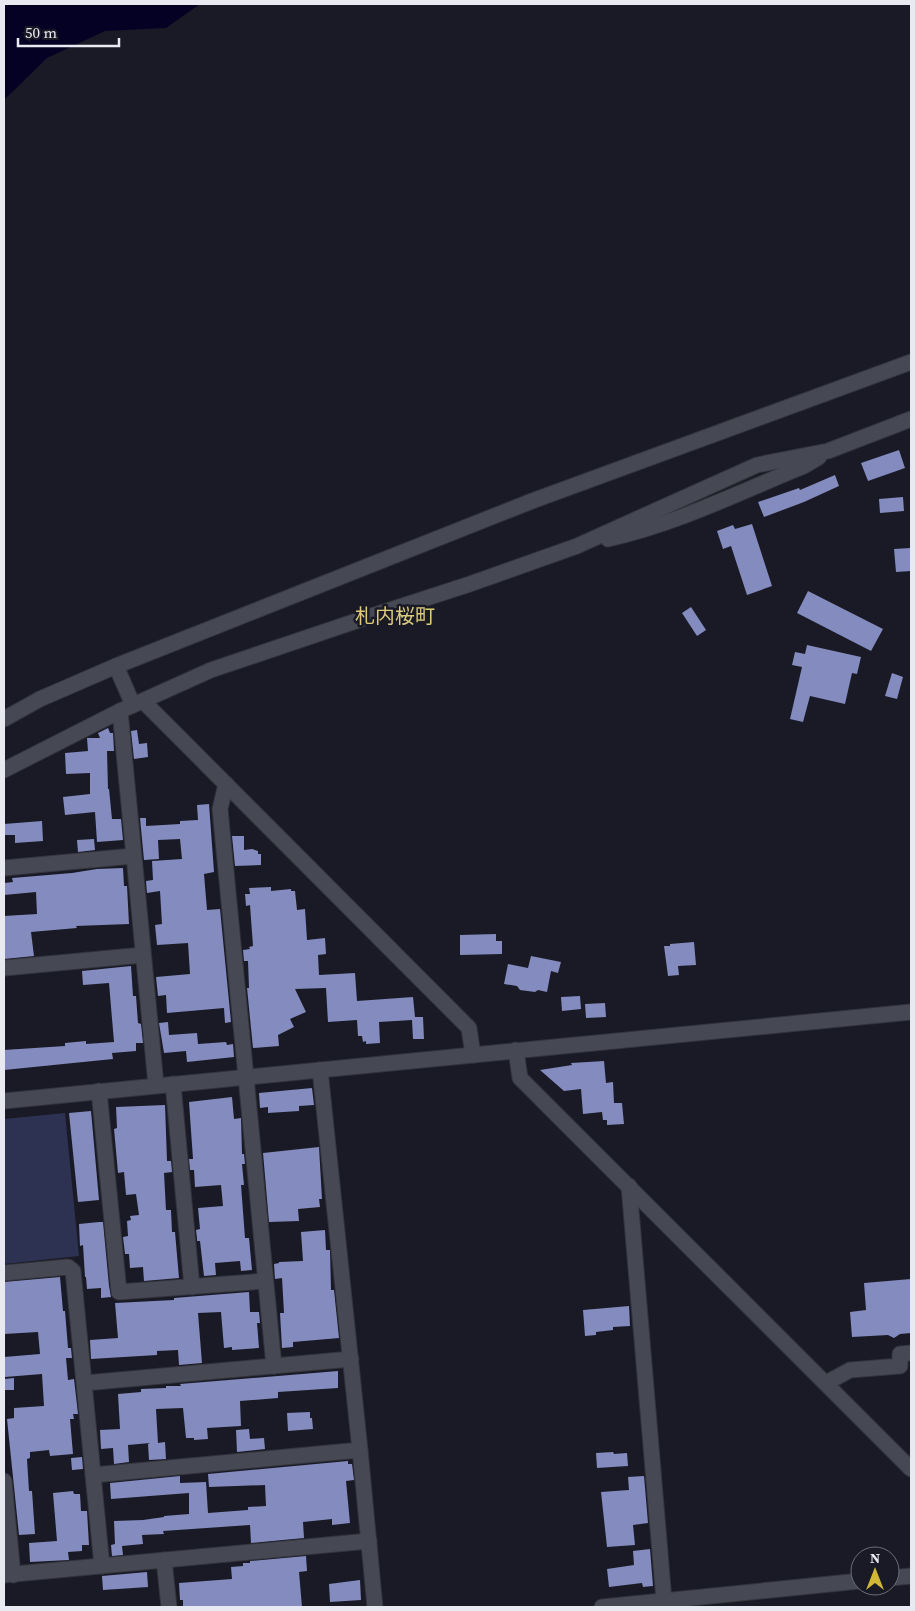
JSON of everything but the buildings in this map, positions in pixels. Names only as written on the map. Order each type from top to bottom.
[{"type":"street","points":[[4,719],[40,699],[116,666],[532,501],[911,362]]},
{"type":"street","points":[[4,770],[132,706],[211,670],[470,584],[577,546],[757,464],[828,451],[911,419]]},
{"type":"street","points":[[116,666],[132,706],[134,856],[156,1085]]},
{"type":"street","points":[[132,706],[226,784],[469,1028],[473,1055]]},
{"type":"street","points":[[226,784],[220,809],[274,1366]]},
{"type":"street","points":[[4,868],[134,856]]},
{"type":"street","points":[[4,968],[143,956]]},
{"type":"street","points":[[4,1101],[911,1012]]},
{"type":"street","points":[[516,1050],[520,1078],[911,1469]]},
{"type":"street","points":[[320,1070],[375,1607]]},
{"type":"street","points":[[173,1084],[192,1287]]},
{"type":"street","points":[[99,1091],[119,1292],[265,1281]]},
{"type":"street","points":[[629,1186],[664,1600]]},
{"type":"street","points":[[4,1273],[68,1267],[72,1271],[85,1384],[102,1566]]},
{"type":"street","points":[[826,1384],[850,1370],[900,1366],[900,1354],[911,1353]]},
{"type":"street","points":[[85,1384],[351,1359]]},
{"type":"street","points":[[93,1475],[360,1450]]},
{"type":"street","points":[[4,1481],[8,1575],[369,1541]]},
{"type":"street","points":[[164,1560],[169,1607]]},
{"type":"street","points":[[602,1607],[850,1582]]},
{"type":"shaded area","points":[[4,4],[200,4],[166,28],[105,31],[47,58],[4,100]]},
{"type":"shaded area","points":[[65,1113],[79,1256],[4,1264],[4,1119]]},
{"type":"district","name":"札内桜町","points":[[395,616]]}]
